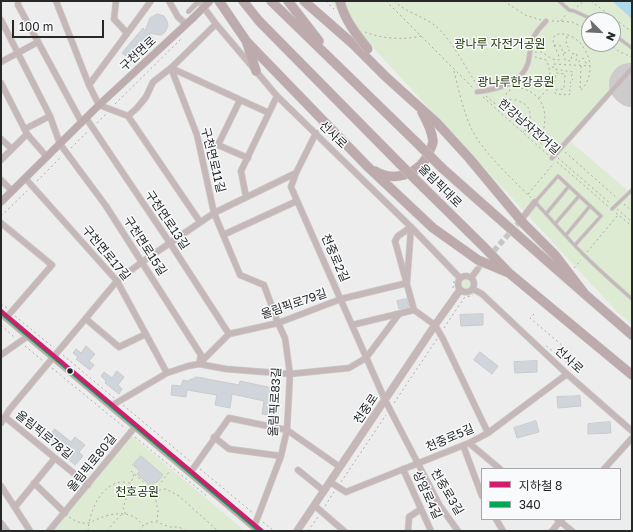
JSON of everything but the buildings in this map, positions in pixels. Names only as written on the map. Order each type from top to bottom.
[{"type":"highway","name":"올림픽대로","points":[[243,1],[259,21],[509,273],[632,375]]},
{"type":"highway","name":"올림픽대로","points":[[271,1],[442,168],[632,335]]},
{"type":"highway","points":[[288,1],[337,64]]},
{"type":"highway","points":[[304,1],[438,123],[524,224],[555,255],[584,293]]},
{"type":"highway","points":[[340,1],[346,18],[386,76]]},
{"type":"highway","points":[[220,3],[247,42],[367,166],[433,228],[478,260],[509,273]]},
{"type":"highway","points":[[247,42],[256,71]]},
{"type":"highway","points":[[367,166],[380,174],[399,177],[417,170],[424,162],[433,143],[427,121],[420,107]]},
{"type":"main road","name":"구천면로","points":[[1,202],[84,120],[186,24],[190,15],[210,1]]},
{"type":"main road","points":[[6,314],[53,358],[256,529]]},
{"type":"street","points":[[18,1],[18,5],[38,42],[84,120]]},
{"type":"street","points":[[56,1],[89,85],[100,105],[128,116],[200,222]]},
{"type":"street","points":[[116,1],[114,19],[127,33]]},
{"type":"street","points":[[89,85],[151,1]]},
{"type":"street","points":[[168,1],[178,17],[186,24]]},
{"type":"street","points":[[190,15],[199,1]]},
{"type":"street","name":"선사로","points":[[199,1],[216,24],[277,96],[411,227],[460,278]]},
{"type":"street","name":"구천면로15길","points":[[1,20],[50,116],[60,144],[106,206],[201,354],[199,364]]},
{"type":"street","points":[[479,91],[494,90],[511,84],[524,71],[528,62],[534,37],[546,21]]},
{"type":"street","points":[[128,116],[146,97],[153,82],[171,68],[216,24]]},
{"type":"street","points":[[1,62],[38,42]]},
{"type":"street","points":[[171,68],[269,113]]},
{"type":"street","name":"구천면로11길","points":[[171,68],[197,134],[214,212],[223,234]]},
{"type":"street","points":[[554,158],[632,68]]},
{"type":"street","points":[[1,83],[26,131],[47,157]]},
{"type":"street","points":[[246,197],[241,172],[277,96]]},
{"type":"street","points":[[240,100],[218,145],[248,158]]},
{"type":"street","points":[[1,160],[26,131],[50,116]]},
{"type":"street","name":"구천면로13길","points":[[84,120],[92,127],[229,334]]},
{"type":"street","name":"천중로2길","points":[[316,133],[296,173],[291,187],[386,400]]},
{"type":"street","points":[[1,139],[12,149]]},
{"type":"street","name":"올림픽로78길","points":[[1,423],[10,409],[117,281],[214,212],[296,173]]},
{"type":"street","name":"구천면로17길","points":[[25,178],[117,281],[167,373]]},
{"type":"street","points":[[1,180],[12,191]]},
{"type":"street","points":[[223,234],[298,201]]},
{"type":"street","points":[[524,216],[535,202]]},
{"type":"street","points":[[1,223],[52,265],[6,314]]},
{"type":"street","points":[[411,227],[398,236],[395,241],[414,310],[435,325],[488,433]]},
{"type":"street","points":[[406,283],[411,227]]},
{"type":"street","name":"올림픽로83길","points":[[223,234],[240,275],[264,285],[285,338],[290,374],[287,430],[281,456],[258,517],[256,529]]},
{"type":"street","points":[[471,278],[477,270]]},
{"type":"street","points":[[467,276],[471,278],[474,283],[473,289],[466,293],[460,290],[457,284],[460,278],[467,276]]},
{"type":"street","name":"올림픽로79길","points":[[229,334],[278,323],[341,299],[406,283]]},
{"type":"street","name":"선사로","points":[[473,289],[482,294],[567,374],[632,431]]},
{"type":"street","name":"천중로","points":[[297,531],[460,290]]},
{"type":"street","points":[[352,325],[414,310]]},
{"type":"street","points":[[111,406],[167,373],[199,364],[226,369],[290,374],[349,368],[366,358],[399,314]]},
{"type":"street","points":[[86,319],[120,346],[146,334]]},
{"type":"street","points":[[199,364],[229,334]]},
{"type":"street","points":[[1,355],[28,336]]},
{"type":"street","name":"천중로5길","points":[[330,482],[346,492],[463,445],[488,433],[567,374]]},
{"type":"street","name":"천중로3길","points":[[386,400],[440,506],[458,531]]},
{"type":"street","name":"올림픽로78길","points":[[5,417],[88,485]]},
{"type":"street","points":[[190,473],[229,418],[287,430],[340,467]]},
{"type":"street","name":"올림픽로80길","points":[[49,531],[66,515],[135,427]]},
{"type":"street","points":[[214,438],[229,449],[281,456]]},
{"type":"street","points":[[605,468],[632,438]]},
{"type":"street","points":[[469,442],[499,468]]},
{"type":"street","points":[[463,445],[481,493]]},
{"type":"street","points":[[15,508],[55,458]]},
{"type":"street","name":"상암로4길","points":[[403,469],[431,531]]},
{"type":"street","points":[[298,470],[324,491]]},
{"type":"street","points":[[34,484],[66,515]]},
{"type":"street","points":[[1,486],[30,531]]},
{"type":"street","points":[[315,506],[344,531]]},
{"type":"street","points":[[408,531],[409,517],[421,509]]},
{"type":"street","points":[[497,520],[504,531]]},
{"type":"street","points":[[552,531],[559,520],[572,531]]},
{"type":"street","points":[[1,523],[7,531]]},
{"type":"lane","points":[[559,1],[569,10],[581,14]]},
{"type":"lane","points":[[621,40],[632,48]]},
{"type":"lane","points":[[575,245],[601,216],[558,176],[535,202],[584,255],[632,299]]},
{"type":"lane","points":[[546,214],[569,186]]},
{"type":"lane","points":[[613,208],[632,190]]},
{"type":"lane","points":[[555,224],[579,196]]},
{"type":"lane","points":[[566,235],[590,206]]},
{"type":"path","points":[[326,1],[334,9]]},
{"type":"path","points":[[394,1],[401,7],[430,22],[441,31],[479,91],[494,103],[509,107],[521,118],[526,130],[554,158],[613,208],[632,222]]},
{"type":"path","points":[[574,11],[584,1]]},
{"type":"path","points":[[591,1],[632,32]]},
{"type":"path","name":"한강남자전거길","points":[[388,2],[454,70],[632,226]]},
{"type":"path","points":[[561,22],[569,10]]},
{"type":"path","points":[[362,31],[379,36],[412,38],[422,36]]},
{"type":"path","points":[[530,51],[542,52],[557,61],[560,58],[553,41],[555,35],[567,35],[576,40],[583,47],[590,65],[590,74],[582,90],[579,88],[581,65]]},
{"type":"path","points":[[564,53],[568,52],[570,49],[566,45],[567,35]]},
{"type":"path","points":[[1,216],[182,38]]},
{"type":"path","points":[[554,45],[560,45],[564,53],[565,60],[571,61],[572,54],[576,53],[576,61],[578,62],[581,58],[583,58],[586,63],[590,65]]},
{"type":"path","points":[[620,52],[632,57]]},
{"type":"path","points":[[529,56],[539,57],[546,60],[550,67],[549,76],[551,86]]},
{"type":"path","points":[[538,98],[551,86],[554,86],[556,73],[566,74],[564,89],[557,89],[554,93],[569,95],[571,91],[569,88],[572,85],[570,82],[572,81],[571,76],[573,72],[554,69],[553,64],[590,65]]},
{"type":"path","points":[[454,70],[466,116],[477,138],[488,153],[535,202]]},
{"type":"path","points":[[516,87],[530,92],[538,98],[543,106],[546,115],[546,124],[543,132],[540,134],[533,132],[530,126],[531,115],[529,109],[519,101],[507,100],[505,95],[507,92],[516,87]]},
{"type":"path","points":[[523,132],[530,126]]},
{"type":"path","points":[[561,149],[632,212]]},
{"type":"path","points":[[528,194],[554,158]]},
{"type":"path","points":[[574,269],[618,214]]},
{"type":"path","points":[[1,304],[6,314],[58,351],[274,531]]},
{"type":"path","points":[[534,314],[530,318],[578,359],[572,367],[542,342]]},
{"type":"path","points":[[1,325],[207,497]]},
{"type":"path","points":[[131,471],[154,490],[158,511],[157,522]]},
{"type":"path","points":[[154,490],[169,472]]},
{"type":"path","points":[[124,514],[130,483],[134,474]]},
{"type":"path","points":[[88,531],[89,523],[98,498],[105,490],[121,482],[130,483]]},
{"type":"path","points":[[154,490],[166,489],[179,496],[218,531]]},
{"type":"path","points":[[66,515],[82,523],[89,523],[110,514],[124,514],[139,519],[143,526]]},
{"type":"path","points":[[107,531],[116,520],[124,514]]},
{"type":"path","points":[[139,531],[143,526],[150,522],[157,522],[169,527],[179,527],[186,531]]},
{"type":"green space","name":"광나루한강공원","points":[[330,1],[612,1],[632,19],[632,72],[571,142],[632,194],[632,324],[618,313]]},
{"type":"green space","points":[[465,279],[469,281],[471,285],[469,289],[465,291],[461,289],[459,285],[461,281]]},
{"type":"green space","name":"천호공원","points":[[132,436],[245,531],[51,531]]},
{"type":"water","points":[[612,1],[632,1],[632,19]]},
{"type":"tunnel","points":[[477,270],[522,219]]},
{"type":"metro line","name":"8","points":[[1,311],[262,531]]},
{"type":"transit line","name":"340","points":[[1,313],[259,531]]},
{"type":"park label","name":"광나루 자전거공원","points":[[500,44]]}]
